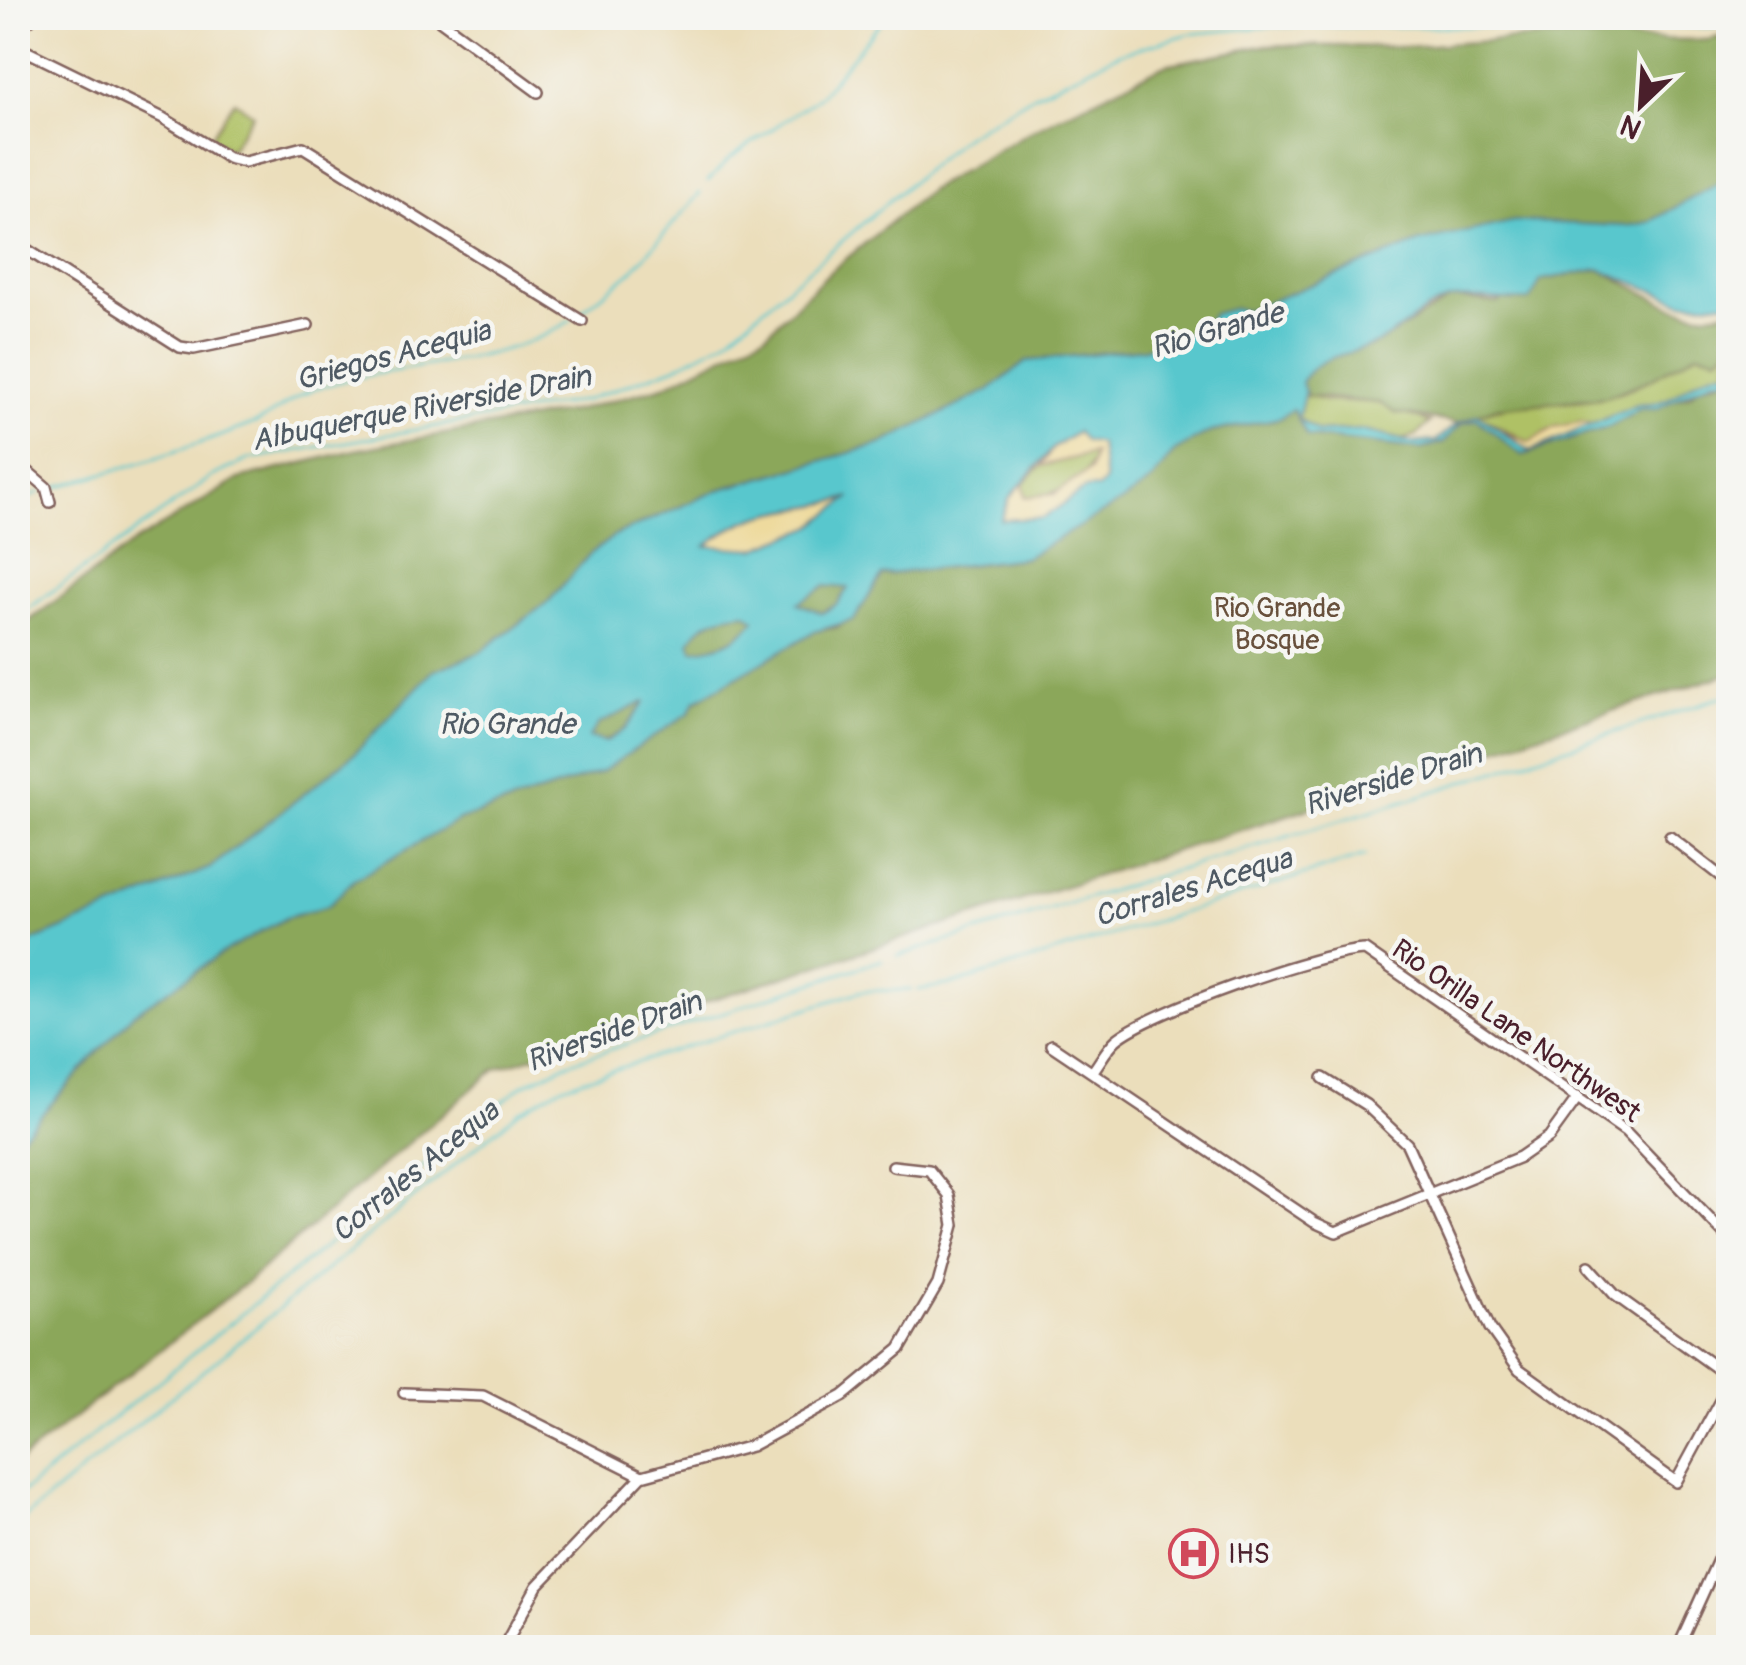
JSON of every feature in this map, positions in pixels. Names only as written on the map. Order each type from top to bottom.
[{"type":"street","points":[[18,26],[29,18]]},
{"type":"street","points":[[437,18],[538,92]]},
{"type":"street","points":[[18,47],[163,118],[228,158],[245,162],[303,147],[580,320]]},
{"type":"street","points":[[18,244],[180,347],[194,349],[308,326]]},
{"type":"street","points":[[18,378],[25,384],[18,391]]},
{"type":"street","points":[[18,462],[46,487],[50,502]]},
{"type":"street","points":[[1670,837],[1728,882]]},
{"type":"street","name":"Rio Orilla Lane Northwest","points":[[1093,1071],[1117,1039],[1171,1012],[1319,956],[1365,950],[1625,1132],[1728,1238]]},
{"type":"street","points":[[1051,1045],[1314,1222],[1336,1232],[1520,1157],[1549,1138],[1578,1097]]},
{"type":"street","points":[[1324,1078],[1366,1105],[1407,1144],[1490,1328],[1518,1369],[1676,1482],[1728,1386]]},
{"type":"street","points":[[503,1648],[537,1586],[642,1476],[751,1446],[843,1396],[900,1350],[938,1284],[954,1225],[949,1195],[928,1170],[893,1166]]},
{"type":"street","points":[[1589,1266],[1615,1295],[1728,1376]]},
{"type":"street","points":[[404,1394],[483,1396],[642,1476]]},
{"type":"street","points":[[1678,1648],[1728,1538]]},
{"type":"green space","points":[[1728,35],[1728,178],[1649,222],[1245,312],[1234,308],[1202,330],[1146,348],[1027,361],[989,390],[881,444],[718,490],[614,536],[589,555],[549,601],[479,653],[433,671],[353,755],[210,868],[33,941],[18,954],[18,629],[135,542],[239,479],[355,450],[578,410],[664,386],[766,334],[830,272],[931,189],[1034,129],[1165,65],[1267,45],[1404,47],[1545,37],[1706,40]]},
{"type":"green space","points":[[234,101],[253,114],[230,150],[210,138]]},
{"type":"green space","points":[[1599,269],[1678,308],[1694,312],[1728,311],[1728,348],[1718,357],[1698,352],[1649,380],[1606,397],[1496,408],[1458,423],[1395,413],[1380,403],[1307,396],[1301,382],[1312,366],[1336,353],[1372,346],[1452,298],[1497,303],[1541,280]]},
{"type":"green space","points":[[1728,348],[1728,371],[1707,375],[1672,398],[1652,405],[1639,404],[1596,425],[1581,422],[1529,442],[1478,415],[1508,407],[1604,397],[1641,384],[1698,352],[1718,357]]},
{"type":"green space","name":"Rio Grande Bosque","points":[[1728,378],[1728,674],[495,1069],[248,1281],[18,1462],[18,1140],[133,1014],[224,952],[286,918],[328,906],[353,880],[459,820],[601,772],[694,702],[814,631],[839,627],[866,600],[882,575],[1025,558],[1152,480],[1174,451],[1210,432],[1280,418],[1293,409],[1307,436],[1422,449],[1444,442],[1462,423],[1477,419],[1523,455],[1611,426],[1640,409],[1690,395],[1700,386]]},
{"type":"green space","points":[[1305,391],[1328,401],[1382,404],[1430,422],[1417,435],[1402,440],[1359,430],[1318,432],[1298,418]]},
{"type":"green space","points":[[1095,453],[1077,481],[1048,494],[1025,497],[1023,483],[1041,466]]},
{"type":"green space","points":[[825,586],[849,587],[837,604],[821,613],[797,603]]},
{"type":"green space","points":[[746,613],[755,620],[742,633],[720,645],[693,651],[689,642],[706,624]]},
{"type":"green space","points":[[647,700],[619,734],[594,742],[588,737],[599,724]]},
{"type":"sand","points":[[1581,422],[1596,425],[1530,451],[1502,431],[1529,442],[1555,427]]},
{"type":"sand","points":[[1077,432],[1100,444],[1105,481],[1099,489],[1043,518],[1000,521],[1009,498],[1023,483],[1025,497],[1054,494],[1090,470],[1094,453],[1041,466],[1052,449]]},
{"type":"sand","points":[[854,496],[812,527],[755,549],[704,547],[725,532],[761,516]]},
{"type":"water","name":"Rio Grande","points":[[1728,178],[1728,303],[1683,302],[1599,269],[1541,280],[1530,300],[1460,298],[1443,302],[1373,345],[1317,366],[1301,382],[1305,391],[1298,418],[1318,432],[1359,430],[1415,443],[1436,441],[1458,423],[1478,415],[1530,451],[1639,404],[1663,401],[1705,376],[1728,371],[1728,378],[1715,379],[1656,409],[1640,409],[1611,426],[1522,455],[1477,419],[1462,423],[1444,442],[1422,449],[1307,436],[1293,409],[1280,418],[1210,432],[1175,451],[1152,480],[1025,558],[882,575],[854,620],[814,632],[695,701],[689,713],[601,772],[459,820],[354,880],[328,906],[286,918],[224,952],[133,1014],[18,1140],[18,955],[33,941],[210,868],[353,755],[433,671],[479,653],[549,601],[589,555],[614,536],[718,490],[881,444],[989,390],[1027,361],[1145,348],[1202,330],[1213,314],[1235,308],[1245,311],[1420,242],[1514,221],[1626,226],[1649,222]],"holes":[[[1077,432],[1085,441],[1100,444],[1105,481],[1099,488],[1085,489],[1043,518],[1001,520],[1009,498],[1053,448]],[[851,497],[812,527],[755,549],[706,546],[723,533],[758,517]],[[825,586],[848,588],[837,604],[822,613],[798,603]],[[746,613],[755,620],[727,642],[693,650],[690,642],[700,628],[729,615]],[[646,701],[625,729],[606,742],[589,737],[599,724]]]},
{"type":"waterway","name":"Griegos Acequia","points":[[708,181],[730,158],[819,97],[884,18]]},
{"type":"waterway","name":"Albuquerque Riverside Drain","points":[[18,616],[213,476],[250,459],[586,400],[677,366],[725,341],[965,136],[1034,95],[1121,53],[1189,34],[1276,26],[1728,27]]},
{"type":"waterway","name":"Griegos Acequia","points":[[577,315],[631,272],[700,193]]},
{"type":"waterway","name":"Griegos Acequia","points":[[53,488],[155,458],[262,420],[308,392],[339,382],[511,348],[571,320]]},
{"type":"waterway","name":"Griegos Acequia","points":[[18,503],[40,492]]},
{"type":"waterway","name":"Riverside Drain","points":[[898,956],[1420,796],[1728,695]]},
{"type":"waterway","name":"Corrales Acequa","points":[[918,990],[957,983],[1365,856]]},
{"type":"waterway","name":"Riverside Drain","points":[[18,1496],[523,1085],[569,1063],[882,960]]},
{"type":"waterway","name":"Corrales Acequa","points":[[18,1523],[520,1111],[563,1086],[862,991],[911,990]]},
{"type":"place","name":"IHS","points":[[1193,1553]]}]
